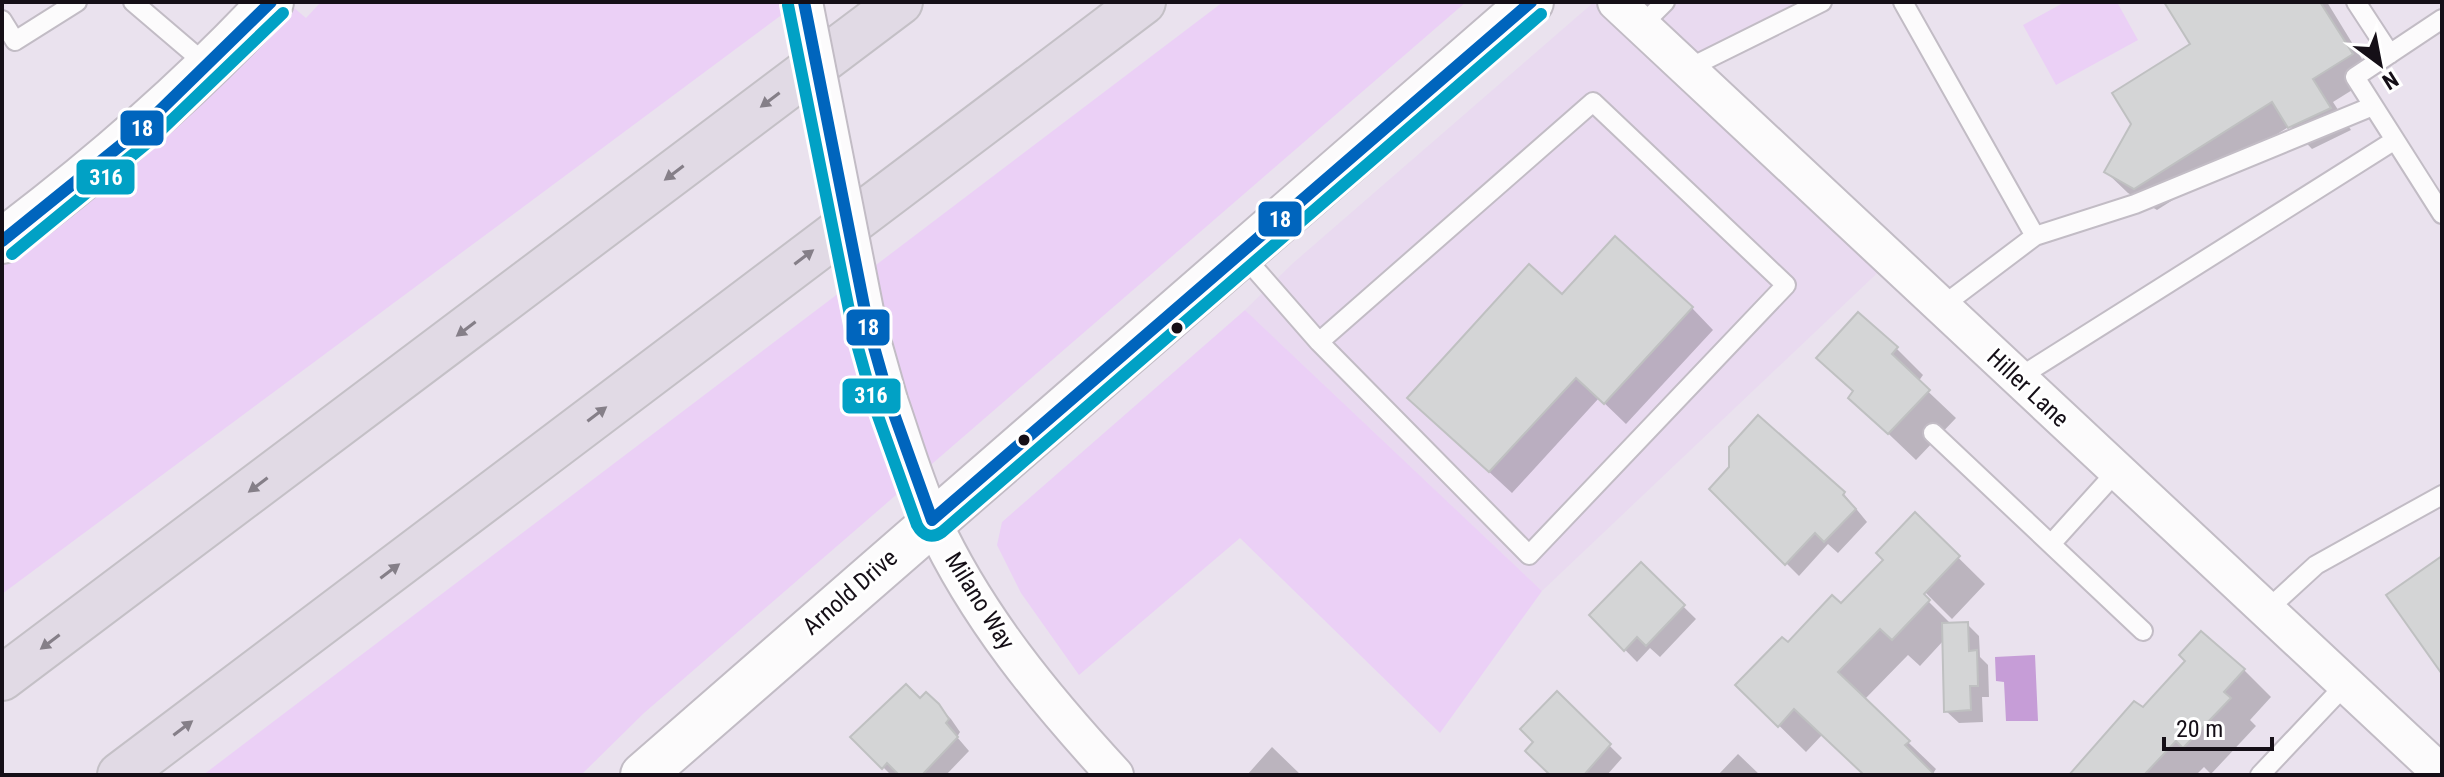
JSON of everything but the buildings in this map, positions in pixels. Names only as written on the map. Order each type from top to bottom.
[{"type":"highway","points":[[2,678],[900,2]]},
{"type":"highway","points":[[120,775],[1143,2]]},
{"type":"street","points":[[2,241],[128,142],[210,68],[271,2]]},
{"type":"street","name":"Milano Way","points":[[804,2],[868,326],[889,400],[932,520],[1006,646],[1049,703],[1115,775]]},
{"type":"street","name":"Arnold Drive","points":[[643,775],[932,520],[1531,2]]},
{"type":"street","name":"Hiller Lane","points":[[1640,10],[1685,70],[2442,774]]},
{"type":"lane","points":[[2,20],[15,41],[77,2]]},
{"type":"lane","points":[[133,2],[210,68]]},
{"type":"lane","points":[[1685,70],[1822,2]]},
{"type":"lane","points":[[1903,2],[2035,236]]},
{"type":"lane","points":[[2356,2],[2390,54]]},
{"type":"lane","points":[[2442,19],[2355,77],[2442,214]]},
{"type":"lane","points":[[1242,254],[1319,342],[1529,555],[1786,285],[1593,102],[1319,342]]},
{"type":"lane","points":[[1941,307],[2035,236],[2135,204],[2373,106]]},
{"type":"lane","points":[[2018,378],[2395,140]]},
{"type":"lane","points":[[1933,433],[2143,631]]},
{"type":"lane","points":[[2051,544],[2117,471]]},
{"type":"lane","points":[[2267,610],[2316,565],[2442,495]]},
{"type":"lane","points":[[2260,775],[2346,684]]},
{"type":"shaded area","points":[[287,2],[306,18],[321,2],[799,2],[2,594],[2,241]]},
{"type":"shaded area","points":[[1223,2],[1466,2],[644,713],[581,775],[203,775]]},
{"type":"shaded area","points":[[1594,2],[1822,2],[1685,69],[1890,261],[1542,591],[1245,310],[1292,264]]},
{"type":"shaded area","points":[[2065,2],[2117,2],[2138,40],[2056,85],[2023,25]]},
{"type":"shaded area","points":[[1245,310],[1542,591],[1440,733],[1240,538],[1079,675],[1021,593],[997,545],[1002,522]]},
{"type":"shaded area","points":[[2035,655],[2038,721],[2006,721],[2004,682],[1996,681],[1995,657]]},
{"type":"transit line","name":"18","points":[[2,241],[142,128],[271,2]]},
{"type":"transit line","name":"18","points":[[804,2],[868,326],[889,400],[932,520],[1531,2]]},
{"type":"transit line","name":"316","points":[[788,5],[853,330],[874,405],[917,525],[931,536],[942,532],[1541,14]]},
{"type":"transit line","name":"316","points":[[12,254],[152,139],[283,13]]}]
